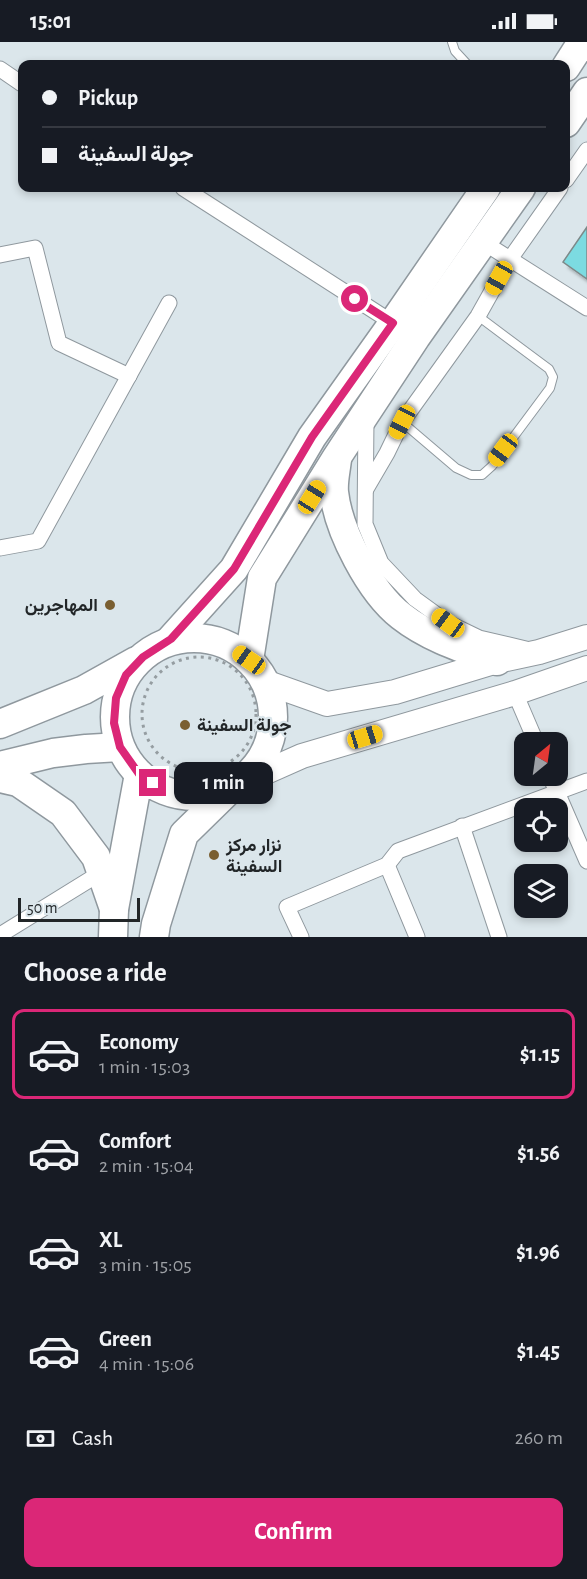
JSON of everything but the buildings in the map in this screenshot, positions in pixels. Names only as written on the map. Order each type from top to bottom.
[{"type":"highway","points":[[570,61],[582,42]]},
{"type":"highway","points":[[570,117],[587,92]]},
{"type":"highway","points":[[0,724],[84,690],[171,639],[234,569],[312,437],[483,192]]},
{"type":"highway","points":[[154,937],[184,834],[256,767],[270,741],[273,711],[257,671],[262,578],[337,457],[416,337],[518,192]]},
{"type":"highway","points":[[337,457],[334,490],[341,525],[357,558],[380,593],[400,615],[428,633],[460,648],[497,661]]},
{"type":"highway","points":[[171,639],[202,638],[227,645],[257,671]]},
{"type":"highway","points":[[143,657],[126,675],[116,698],[114,723],[120,747],[139,774],[168,792],[201,796],[232,787]]},
{"type":"highway","points":[[0,766],[53,753],[120,747]]},
{"type":"highway","points":[[113,937],[114,909],[139,774]]},
{"type":"highway","points":[[0,778],[18,782],[63,813],[96,857],[114,909]]},
{"type":"main road","points":[[257,671],[327,704],[395,692],[587,637]]},
{"type":"main road","points":[[232,787],[302,756],[515,693],[587,668]]},
{"type":"street","points":[[0,69],[18,81]]},
{"type":"street","points":[[570,174],[587,150]]},
{"type":"street","points":[[189,192],[393,323]]},
{"type":"street","points":[[366,489],[402,422],[478,316],[510,259],[557,192]]},
{"type":"street","points":[[483,242],[587,308]]},
{"type":"street","points":[[0,255],[35,248],[59,343],[129,376]]},
{"type":"street","points":[[0,548],[38,542],[169,303]]},
{"type":"street","points":[[366,413],[365,524],[381,563],[415,599],[448,623],[479,638],[539,652]]},
{"type":"street","points":[[515,693],[532,732]]},
{"type":"street","points":[[301,937],[287,907],[387,866],[398,851],[587,781]]},
{"type":"street","points":[[554,786],[587,861]]},
{"type":"street","points":[[462,826],[499,937]]},
{"type":"street","points":[[387,866],[417,937]]},
{"type":"street","points":[[0,935],[102,872]]},
{"type":"lane","points":[[452,42],[455,51],[463,60]]},
{"type":"lane","points":[[402,422],[456,468],[471,475],[482,475],[492,466],[549,388],[553,377],[549,369],[478,316]]},
{"type":"path","points":[[194,656],[216,658],[236,669],[251,687],[257,709],[255,731],[244,751],[227,765],[205,772],[182,770],[162,759],[148,741],[141,720],[144,697],[154,677],[172,663],[194,656]]},
{"type":"place","name":"المهاجرين","points":[[110,605]]},
{"type":"place","name":"جولة السفينة","points":[[185,725]]},
{"type":"place","name":"نزار مركز السفينة","points":[[214,855]]},
{"type":"route","points":[[153,783],[139,774],[120,747],[114,723],[116,698],[126,675],[143,657],[171,639],[234,569],[312,437],[393,323],[355,299]]}]
